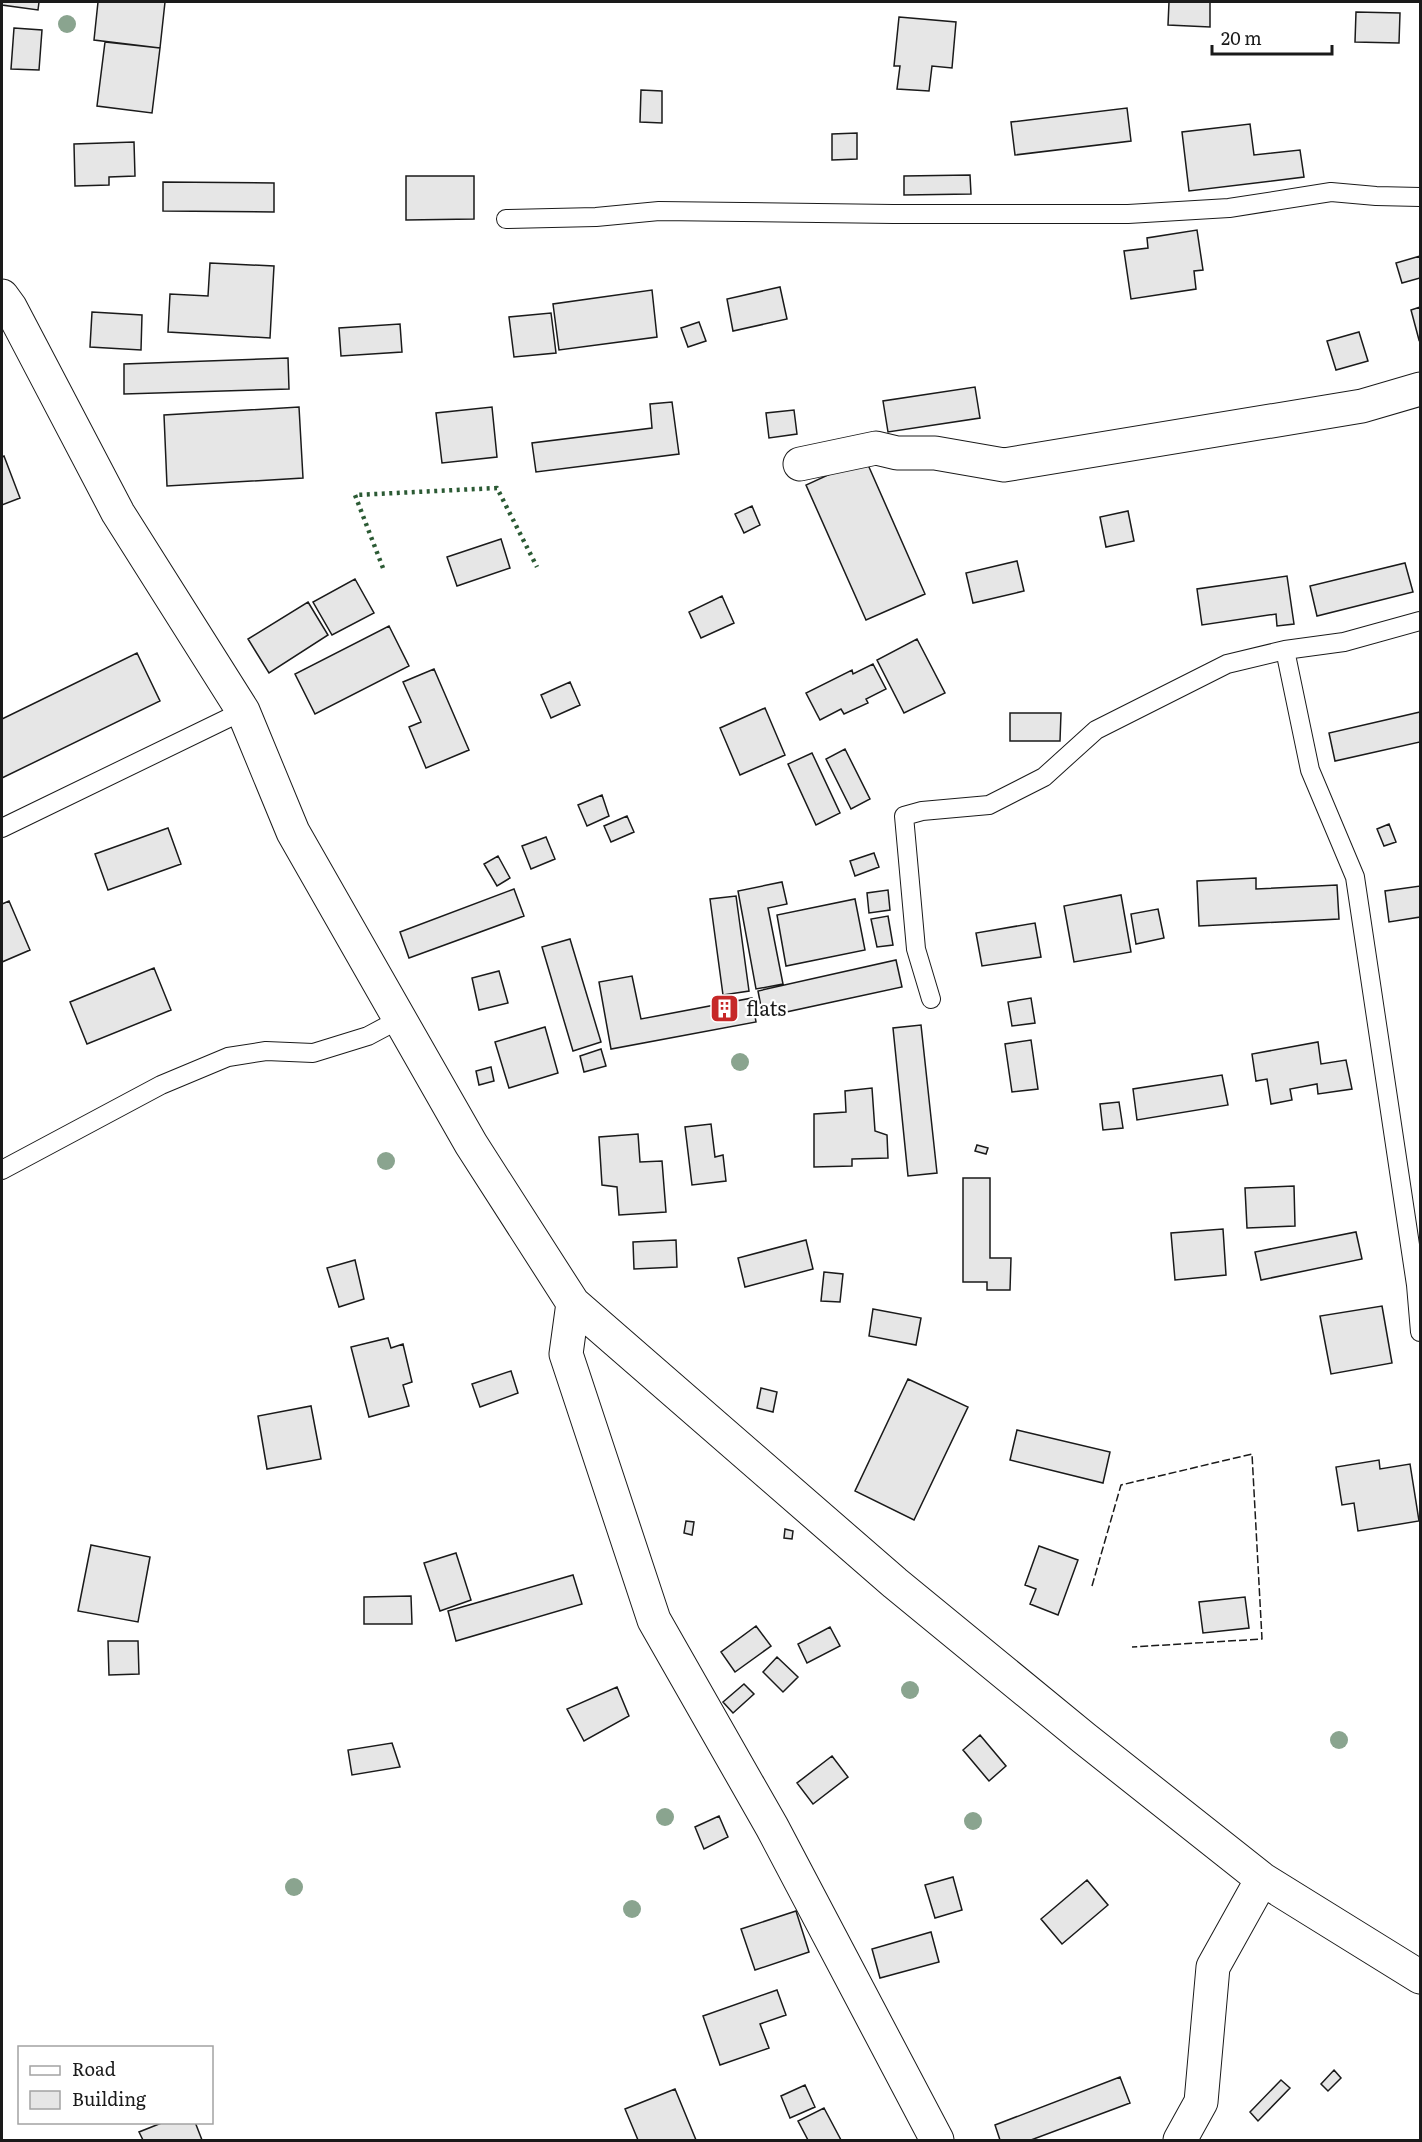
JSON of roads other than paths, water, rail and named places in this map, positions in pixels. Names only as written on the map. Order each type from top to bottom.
[{"type":"street","points":[[2,296],[10,307],[118,513],[243,711],[293,832],[471,1144],[573,1302],[895,1584],[1084,1738],[1262,1879],[1420,1977]]},
{"type":"street","points":[[800,464],[876,448],[897,453],[935,453],[1004,465],[1362,406],[1420,389]]},
{"type":"street","points":[[573,1302],[566,1354],[654,1620],[772,1827],[937,2140]]},
{"type":"street","points":[[1180,2140],[1201,2102],[1213,1967],[1262,1879]]},
{"type":"lane","points":[[506,219],[596,217],[659,211],[1128,214],[1229,208],[1331,192],[1420,197]]},
{"type":"lane","points":[[931,999],[916,948],[904,816],[922,811],[989,805],[1044,777],[1096,730],[1227,664],[1285,650],[1344,642],[1420,621]]},
{"type":"lane","points":[[1285,650],[1310,771],[1355,877],[1414,1273],[1420,1332]]},
{"type":"lane","points":[[2,828],[243,711]]},
{"type":"lane","points":[[2,1170],[161,1084],[228,1057],[266,1051],[314,1053],[368,1036],[400,1019]]},
{"type":"place","name":"flats","points":[[725,1009]]}]
